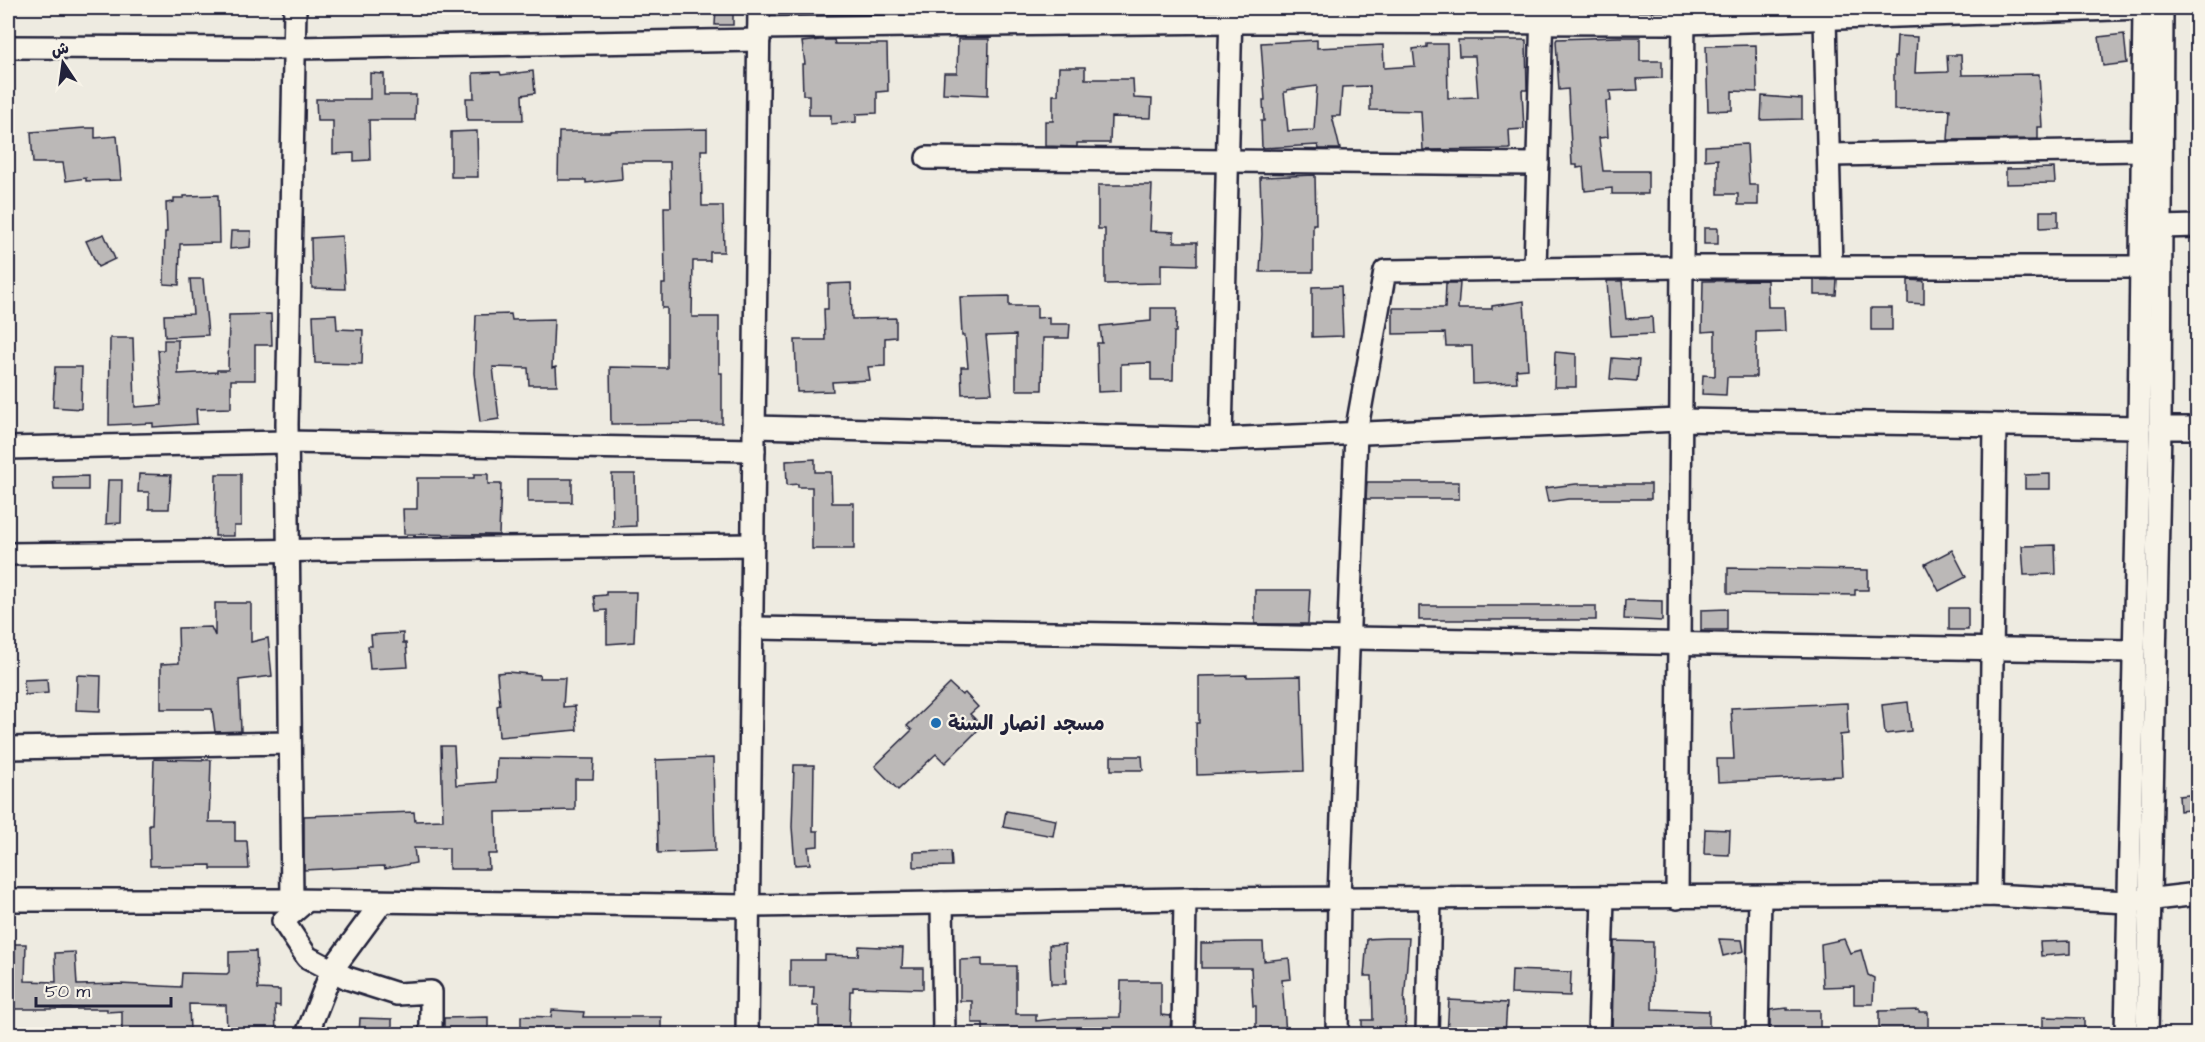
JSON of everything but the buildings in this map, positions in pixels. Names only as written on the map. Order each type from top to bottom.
[{"type":"street","points":[[296,8],[287,442],[290,743],[298,901],[283,921],[307,957],[347,978],[397,994],[431,992],[431,1035]]},
{"type":"street","points":[[8,47],[295,48],[759,25],[1231,15],[1684,15],[1825,18],[2144,8],[2139,427],[2126,1035]]},
{"type":"street","points":[[2147,1035],[2160,428],[2162,8]]},
{"type":"street","points":[[1221,439],[1231,15]]},
{"type":"street","points":[[1535,269],[1542,15]]},
{"type":"street","points":[[1677,898],[1684,15]]},
{"type":"street","points":[[1825,18],[1831,267]]},
{"type":"street","points":[[747,1035],[759,25]]},
{"type":"street","points":[[1829,155],[2142,150]]},
{"type":"street","points":[[927,158],[1538,164]]},
{"type":"street","points":[[2161,227],[2198,226]]},
{"type":"street","points":[[1337,1035],[1339,898],[1356,433],[1385,271],[1682,267],[2141,267]]},
{"type":"street","points":[[754,427],[1221,439],[1680,420],[2139,427]]},
{"type":"street","points":[[1989,895],[1995,425]]},
{"type":"street","points":[[2160,428],[2198,428]]},
{"type":"street","points":[[8,448],[287,442],[754,450]]},
{"type":"street","points":[[8,554],[753,545]]},
{"type":"street","points":[[752,628],[2134,651]]},
{"type":"street","points":[[8,747],[290,743]]},
{"type":"street","points":[[8,900],[748,906],[1185,899],[1989,895],[2128,902],[2198,894]]},
{"type":"street","points":[[1599,1035],[1603,897]]},
{"type":"street","points":[[1757,1035],[1760,897]]},
{"type":"street","points":[[1427,1035],[1430,898]]},
{"type":"street","points":[[1183,1035],[1185,899]]},
{"type":"street","points":[[307,1035],[332,970],[382,902]]},
{"type":"street","points":[[942,903],[944,1035]]},
{"type":"place","name":"مسجد انصار السنة","points":[[936,723]]}]
